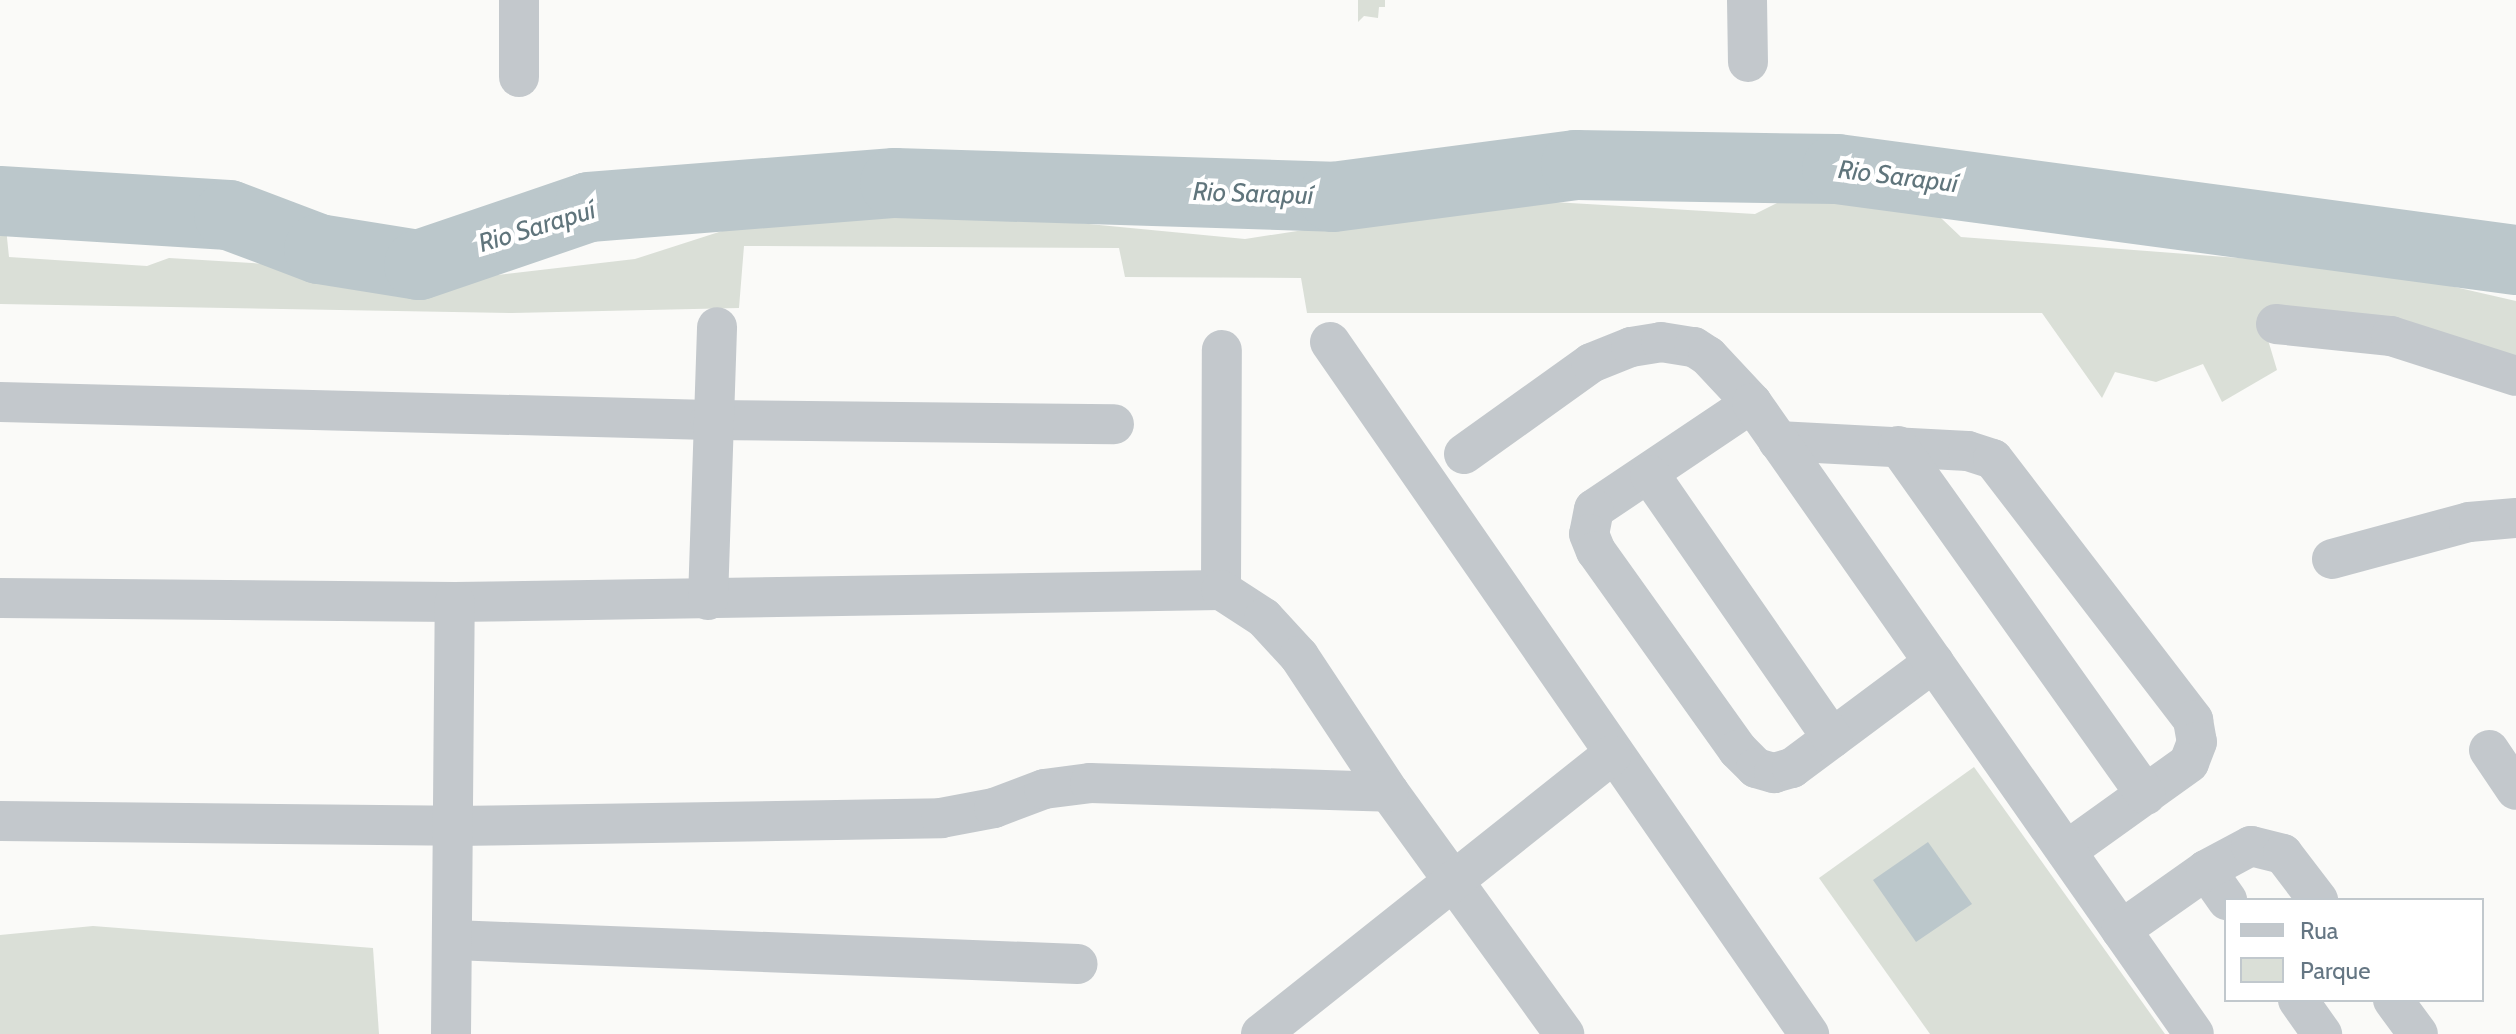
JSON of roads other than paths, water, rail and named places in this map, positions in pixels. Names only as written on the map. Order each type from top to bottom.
[{"type":"street","points":[[519,0],[519,77]]},
{"type":"street","points":[[1747,0],[1748,62]]},
{"type":"street","points":[[2276,324],[2391,336],[2516,376]]},
{"type":"street","points":[[708,600],[710,420],[717,327]]},
{"type":"street","points":[[1330,342],[1612,755],[1809,1034]]},
{"type":"street","points":[[1464,454],[1591,363],[1631,347],[1661,342],[1694,347],[1719,365],[1752,403],[2194,1034]]},
{"type":"street","points":[[1221,590],[1222,350]]},
{"type":"street","points":[[0,402],[710,420],[1114,424]]},
{"type":"street","points":[[1752,403],[1650,475],[1594,509],[1588,521],[1596,551],[1738,750],[1756,768],[1774,773],[1792,768],[1934,662]]},
{"type":"street","points":[[1778,441],[1968,451],[1993,459],[2193,720],[2197,742],[2189,763],[2066,851]]},
{"type":"street","points":[[1898,446],[2146,795]]},
{"type":"street","points":[[1650,475],[1832,738]]},
{"type":"street","points":[[2332,559],[2469,522],[2516,518]]},
{"type":"street","points":[[0,598],[455,602],[1221,590],[1264,618],[1299,656],[1389,792],[1457,880],[1564,1034]]},
{"type":"street","points":[[451,1034],[455,602]]},
{"type":"street","points":[[2489,750],[2516,790]]},
{"type":"street","points":[[1261,1034],[1303,1020],[1457,880],[1612,755]]},
{"type":"street","points":[[0,821],[455,826],[941,818],[994,808],[1044,789],[1090,783],[1389,792]]},
{"type":"street","points":[[2121,930],[2217,885],[2251,846],[2270,847],[2283,854],[2316,898]]},
{"type":"street","points":[[453,940],[1078,964]]},
{"type":"street","points":[[2299,1002],[2322,1034]]},
{"type":"street","points":[[2394,1002],[2418,1034]]},
{"type":"waterway","name":"Rio Sarapuí","points":[[0,201],[229,215],[319,249],[419,265],[589,207],[895,183],[1333,197],[1576,165],[1837,169],[2516,260]]}]
